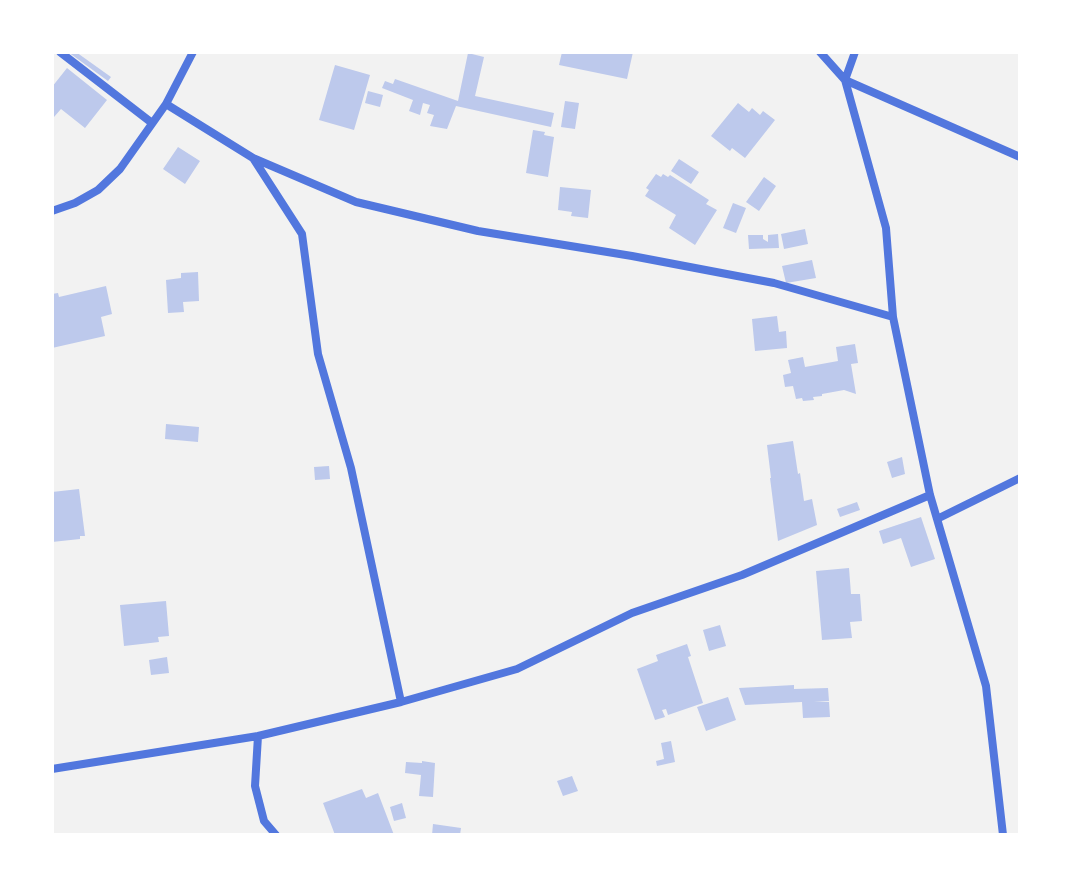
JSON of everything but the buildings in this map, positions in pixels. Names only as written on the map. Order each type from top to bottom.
[{"type":"street","points":[[60,52],[152,123]]},
{"type":"street","points":[[52,211],[98,190],[120,169],[166,104],[193,52]]},
{"type":"street","points":[[820,52],[845,80],[1020,157]]},
{"type":"street","points":[[855,52],[845,80],[886,228],[893,317],[930,495],[986,686],[1003,835]]},
{"type":"street","points":[[166,104],[253,158],[356,202],[478,231],[774,283],[893,317]]},
{"type":"street","points":[[253,158],[302,234],[318,354],[351,468],[401,702]]},
{"type":"street","points":[[937,519],[1020,478]]},
{"type":"street","points":[[52,769],[258,736],[401,702],[517,669],[632,613],[742,575],[930,495]]},
{"type":"street","points":[[258,736],[255,786],[264,821],[276,835]]}]
